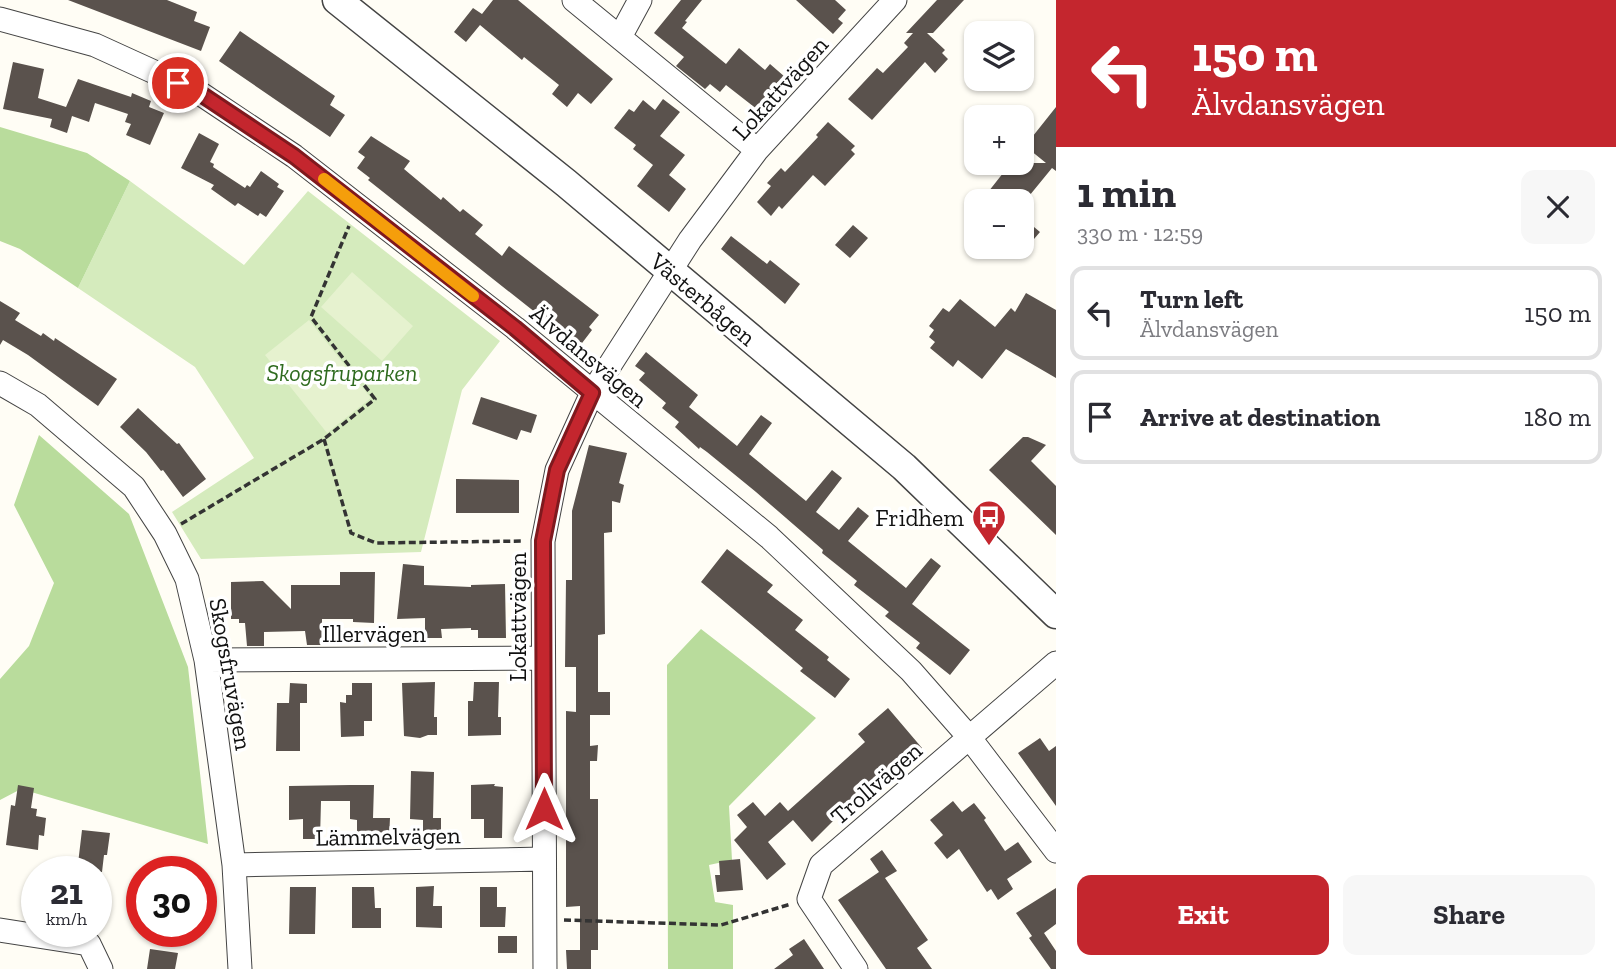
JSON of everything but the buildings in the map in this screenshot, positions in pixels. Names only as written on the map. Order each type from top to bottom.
[{"type":"street","name":"Västerbågen","points":[[337,0],[566,183],[904,467],[1056,614]]},
{"type":"street","points":[[573,0],[757,150]]},
{"type":"street","points":[[620,37],[640,0]]},
{"type":"street","name":"Lokattvägen","points":[[545,969],[543,541],[557,470],[592,393],[669,271],[757,150],[895,0]]},
{"type":"street","name":"Älvdansvägen","points":[[0,19],[95,45],[198,92],[294,156],[515,328],[769,537],[911,671],[970,737],[1056,851]]},
{"type":"street","name":"Skogsfruvägen","points":[[0,383],[38,405],[134,487],[164,534],[187,579],[206,660],[234,865],[240,969]]},
{"type":"street","name":"Illervägen","points":[[206,660],[543,659]]},
{"type":"street","name":"Trollvägen","points":[[809,899],[821,865],[1056,663]]},
{"type":"street","name":"Lämmelvägen","points":[[234,865],[544,859]]},
{"type":"street","points":[[809,899],[856,969]]},
{"type":"street","points":[[0,930],[89,944],[101,969]]},
{"type":"path","points":[[164,534],[324,439],[375,399],[311,317],[357,205]]},
{"type":"path","points":[[324,439],[351,533],[376,542],[543,541]]},
{"type":"path","points":[[544,920],[721,925],[809,899]]},
{"type":"green space","points":[[0,127],[87,153],[130,181],[78,288],[20,249],[0,241]]},
{"type":"green space","name":"Skogsfruparken","points":[[130,181],[244,265],[308,191],[500,341],[462,390],[421,552],[201,559],[172,512],[254,458],[195,367],[78,288]]},
{"type":"green space","points":[[352,272],[413,326],[382,361],[321,307]]},
{"type":"green space","points":[[309,320],[371,398],[327,433],[265,355]]},
{"type":"green space","points":[[39,435],[129,514],[188,667],[208,844],[21,789],[0,800],[0,679],[29,646],[54,583],[14,505]]},
{"type":"green space","points":[[701,629],[816,718],[729,806],[732,860],[709,865],[715,902],[733,905],[733,969],[668,969],[667,665]]},
{"type":"slow traffic","points":[[324,179],[473,296]]},
{"type":"place","name":"Fridhem","points":[[989,547]]},
{"type":"route","points":[[178,83],[198,92],[294,156],[515,328],[592,393],[557,470],[543,541],[544,809]]}]
